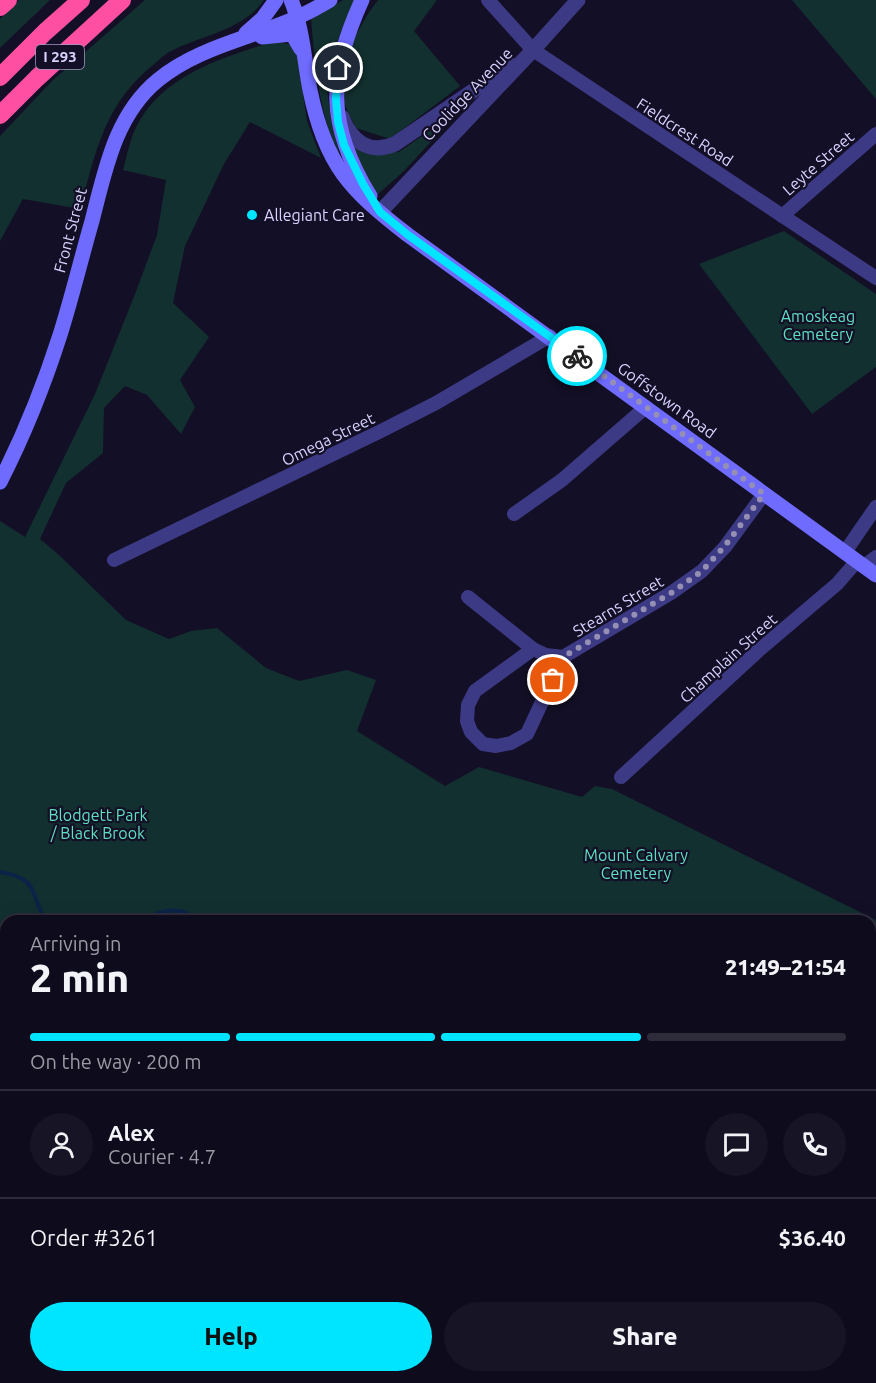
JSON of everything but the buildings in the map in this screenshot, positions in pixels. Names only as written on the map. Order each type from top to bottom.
[{"type":"highway","points":[[0,7],[8,0]]},
{"type":"highway","name":"I 293","points":[[0,77],[81,0]]},
{"type":"highway","name":"I 293","points":[[0,115],[122,0]]},
{"type":"main road","points":[[238,40],[262,18],[276,0]]},
{"type":"main road","name":"Goffstown Road","points":[[291,0],[298,17],[317,119],[326,147],[340,172],[350,184],[408,235],[550,336],[764,494],[864,562]]},
{"type":"main road","points":[[238,40],[298,17],[330,0]]},
{"type":"main road","name":"Goffstown Road","points":[[362,0],[351,24],[338,68],[336,99],[338,122],[344,145],[380,212]]},
{"type":"main road","points":[[238,40],[292,33],[305,54]]},
{"type":"main road","name":"Front Street","points":[[0,482],[29,420],[60,334],[108,159],[120,130],[136,104],[157,80],[190,60],[238,40]]},
{"type":"street","name":"Fieldcrest Road","points":[[488,0],[533,50],[876,278]]},
{"type":"street","name":"Coolidge Avenue","points":[[380,212],[578,0]]},
{"type":"street","points":[[336,99],[343,120],[355,140],[363,146],[387,147],[410,134],[533,50]]},
{"type":"street","name":"Leyte Street","points":[[782,216],[876,134]]},
{"type":"street","name":"Omega Street","points":[[114,560],[436,403],[550,336]]},
{"type":"street","points":[[514,514],[562,480],[646,407]]},
{"type":"street","name":"Stearns Street","points":[[468,597],[534,649],[546,655],[563,657],[671,593],[702,571],[724,547],[764,494]]},
{"type":"street","name":"Champlain Street","points":[[621,777],[758,651],[864,562],[876,507]]},
{"type":"street","points":[[534,649],[475,690],[468,705],[467,721],[471,732],[483,744],[496,746],[511,743],[527,734],[563,657]]},
{"type":"green space","points":[[19,0],[50,0],[0,48],[0,19]]},
{"type":"green space","points":[[145,0],[264,0],[255,10],[233,26],[169,52],[132,85],[110,117],[96,152],[80,209],[23,199],[0,241],[0,136],[52,81]]},
{"type":"green space","points":[[343,0],[356,0],[342,28],[328,78],[330,110],[342,165],[328,129],[320,93],[311,18]]},
{"type":"green space","points":[[378,0],[437,0],[414,31],[460,86],[390,139],[356,128],[346,109],[343,97],[345,71],[352,46],[363,22]]},
{"type":"green space","points":[[792,0],[876,0],[876,99]]},
{"type":"green space","points":[[275,41],[289,44],[297,52],[307,121],[321,158],[250,122],[224,164],[185,246],[173,303],[209,337],[180,380],[195,407],[181,434],[147,395],[125,386],[104,408],[103,453],[66,483],[40,539],[126,620],[169,639],[191,631],[217,628],[266,668],[299,681],[347,670],[376,680],[357,731],[445,786],[479,767],[582,797],[595,786],[612,789],[866,915],[0,915],[0,521],[25,537],[95,394],[157,235],[166,180],[123,170],[133,134],[144,114],[158,97],[174,84],[193,72]]},
{"type":"green space","points":[[462,108],[404,171],[377,195],[360,169],[348,140],[369,153],[399,152]]},
{"type":"green space","name":"Amoskeag Cemetery","points":[[784,231],[876,294],[876,367],[812,414],[699,264]]},
{"type":"waterway","points":[[0,872],[13,875],[28,883],[43,915]]},
{"type":"waterway","points":[[155,915],[171,910],[190,915]]},
{"type":"way so far","points":[[553,680],[563,657],[671,593],[702,571],[713,561],[764,494],[577,356]]},
{"type":"place","name":"Allegiant Care","points":[[252,215]]},
{"type":"route","points":[[338,68],[336,99],[338,122],[344,145],[352,164],[380,212],[408,235],[577,356]]},
{"type":"park label","name":"Blodgett Park / Black Brook","points":[[98,824]]},
{"type":"park label","name":"Mount Calvary Cemetery","points":[[636,864]]}]
